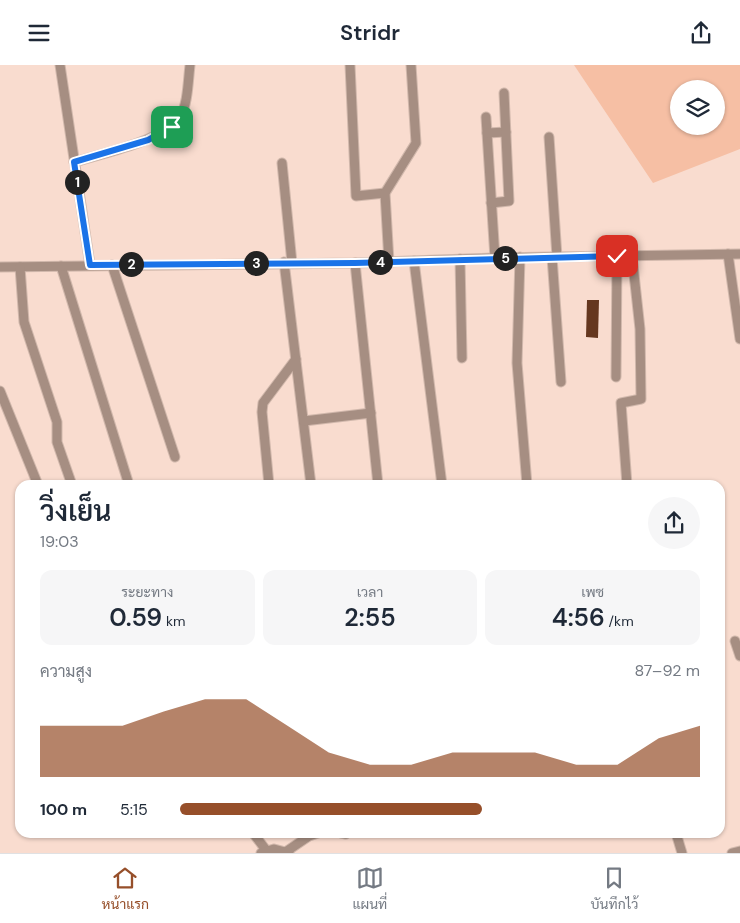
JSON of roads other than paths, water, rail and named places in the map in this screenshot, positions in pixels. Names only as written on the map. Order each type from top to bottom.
[{"type":"street","points":[[60,65],[90,265]]},
{"type":"street","points":[[74,162],[148,140],[172,127],[180,119],[186,98],[190,65]]},
{"type":"street","points":[[350,65],[356,196],[385,193]]},
{"type":"street","points":[[388,262],[385,193],[416,143],[411,65]]},
{"type":"street","points":[[491,203],[508,201],[504,93]]},
{"type":"street","points":[[486,117],[494,258]]},
{"type":"street","points":[[487,133],[506,132]]},
{"type":"street","points":[[549,137],[560,383]]},
{"type":"street","points":[[282,163],[296,359],[310,480]]},
{"type":"street","points":[[0,267],[355,263],[520,257],[740,253]]},
{"type":"street","points":[[728,254],[740,339]]},
{"type":"street","points":[[616,377],[617,256]]},
{"type":"street","points":[[627,480],[621,403],[641,399],[640,329],[632,256]]},
{"type":"street","points":[[520,257],[517,363],[527,480]]},
{"type":"street","points":[[460,259],[462,358]]},
{"type":"street","points":[[414,261],[441,480]]},
{"type":"street","points":[[355,263],[378,480]]},
{"type":"street","points":[[112,265],[175,457]]},
{"type":"street","points":[[61,266],[127,480]]},
{"type":"street","points":[[20,267],[24,322],[57,422],[57,442],[70,480]]},
{"type":"street","points":[[269,480],[262,412],[263,403],[296,359]]},
{"type":"street","points":[[0,391],[36,480]]},
{"type":"street","points":[[304,421],[371,413]]},
{"type":"street","points":[[735,641],[740,655]]},
{"type":"street","points":[[256,838],[263,852],[288,852],[306,838]]},
{"type":"street","points":[[678,838],[682,853]]},
{"type":"street","points":[[732,853],[740,851]]}]
